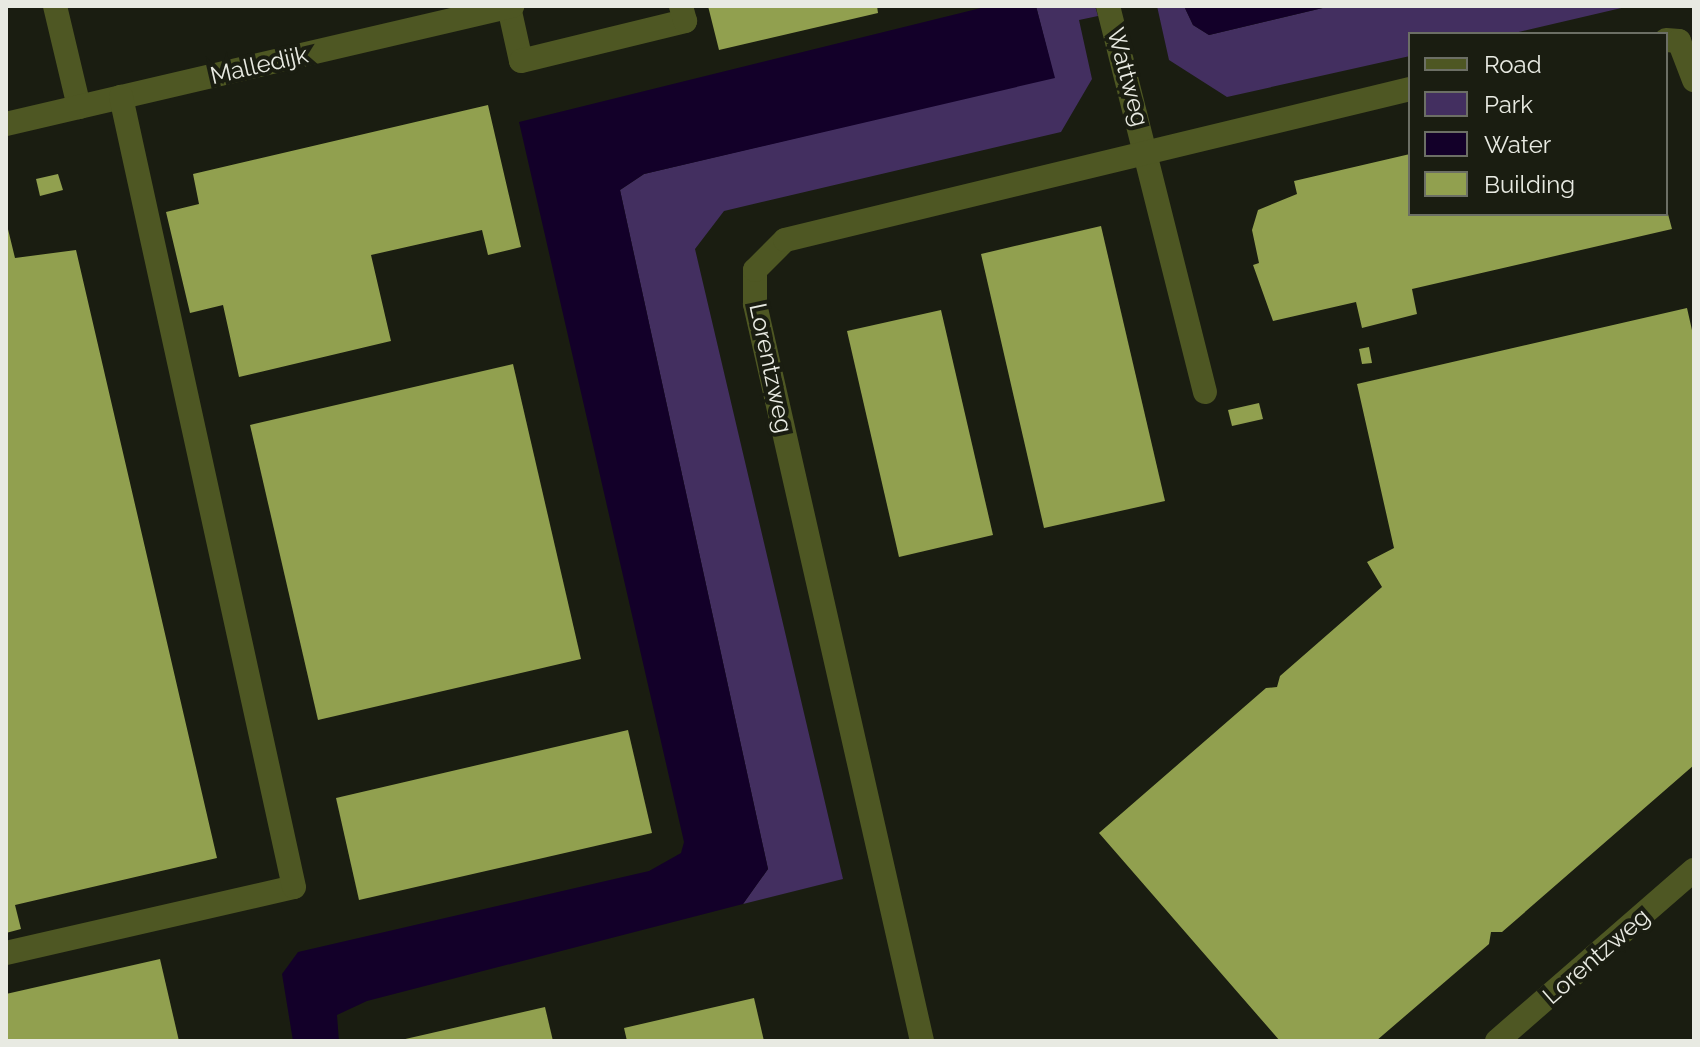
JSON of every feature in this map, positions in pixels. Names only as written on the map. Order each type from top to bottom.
[{"type":"street","points":[[55,6],[79,107]]},
{"type":"street","points":[[510,6],[521,61],[685,21],[681,6]]},
{"type":"street","name":"Malledijk","points":[[6,124],[510,6]]},
{"type":"street","name":"Wattweg","points":[[1108,6],[1147,148],[1205,392]]},
{"type":"street","points":[[1668,40],[1679,41],[1694,80]]},
{"type":"street","name":"Lorentzweg","points":[[922,1041],[755,304],[755,270],[785,240],[1147,148],[1408,89]]},
{"type":"street","points":[[6,953],[294,887],[121,97]]},
{"type":"street","name":"Lorentzweg","points":[[1497,1041],[1694,870]]},
{"type":"green space","points":[[1036,6],[1095,6],[1098,16],[1079,20],[1092,79],[1061,132],[724,211],[695,249],[843,879],[743,904],[768,869],[620,190],[644,174],[1054,77]]},
{"type":"green space","points":[[1157,6],[1184,6],[1193,25],[1209,35],[1331,6],[1630,6],[1519,32],[1408,32],[1408,56],[1227,97],[1169,60]]},
{"type":"water","points":[[989,6],[1036,6],[1055,78],[644,174],[620,190],[768,869],[743,904],[367,1001],[337,1015],[339,1041],[293,1041],[282,974],[298,952],[649,871],[681,853],[684,842],[519,122]]},
{"type":"water","points":[[1184,6],[1331,6],[1209,35],[1193,25]]},
{"type":"building","points":[[708,6],[877,6],[878,13],[719,50]]},
{"type":"building","points":[[488,105],[521,247],[488,255],[482,230],[371,255],[391,341],[239,377],[223,305],[190,313],[166,212],[199,204],[193,174]]},
{"type":"building","points":[[1408,154],[1408,216],[1668,214],[1672,229],[1412,289],[1417,314],[1362,328],[1356,302],[1273,321],[1253,265],[1259,263],[1252,230],[1258,210],[1297,194],[1294,181]]},
{"type":"building","points":[[58,174],[63,190],[40,196],[36,179]]},
{"type":"building","points":[[7,225],[15,258],[76,250],[217,858],[15,905],[21,929],[6,933]]},
{"type":"building","points":[[1101,226],[1165,501],[1044,528],[981,254]]},
{"type":"building","points":[[1687,308],[1694,339],[1694,765],[1502,932],[1491,932],[1489,944],[1376,1041],[1280,1041],[1099,833],[1266,688],[1277,687],[1280,676],[1382,587],[1367,562],[1394,548],[1357,384]]},
{"type":"building","points":[[941,310],[993,535],[899,557],[847,331]]},
{"type":"building","points":[[1369,347],[1372,363],[1362,364],[1359,349]]},
{"type":"building","points":[[513,364],[581,659],[318,720],[250,425]]},
{"type":"building","points":[[1259,403],[1263,419],[1232,426],[1228,410]]},
{"type":"building","points":[[628,730],[652,833],[359,900],[336,798]]},
{"type":"building","points":[[160,959],[179,1041],[6,1041],[6,994]]},
{"type":"building","points":[[754,998],[764,1041],[627,1041],[624,1028]]},
{"type":"building","points":[[545,1007],[553,1041],[401,1040]]}]
